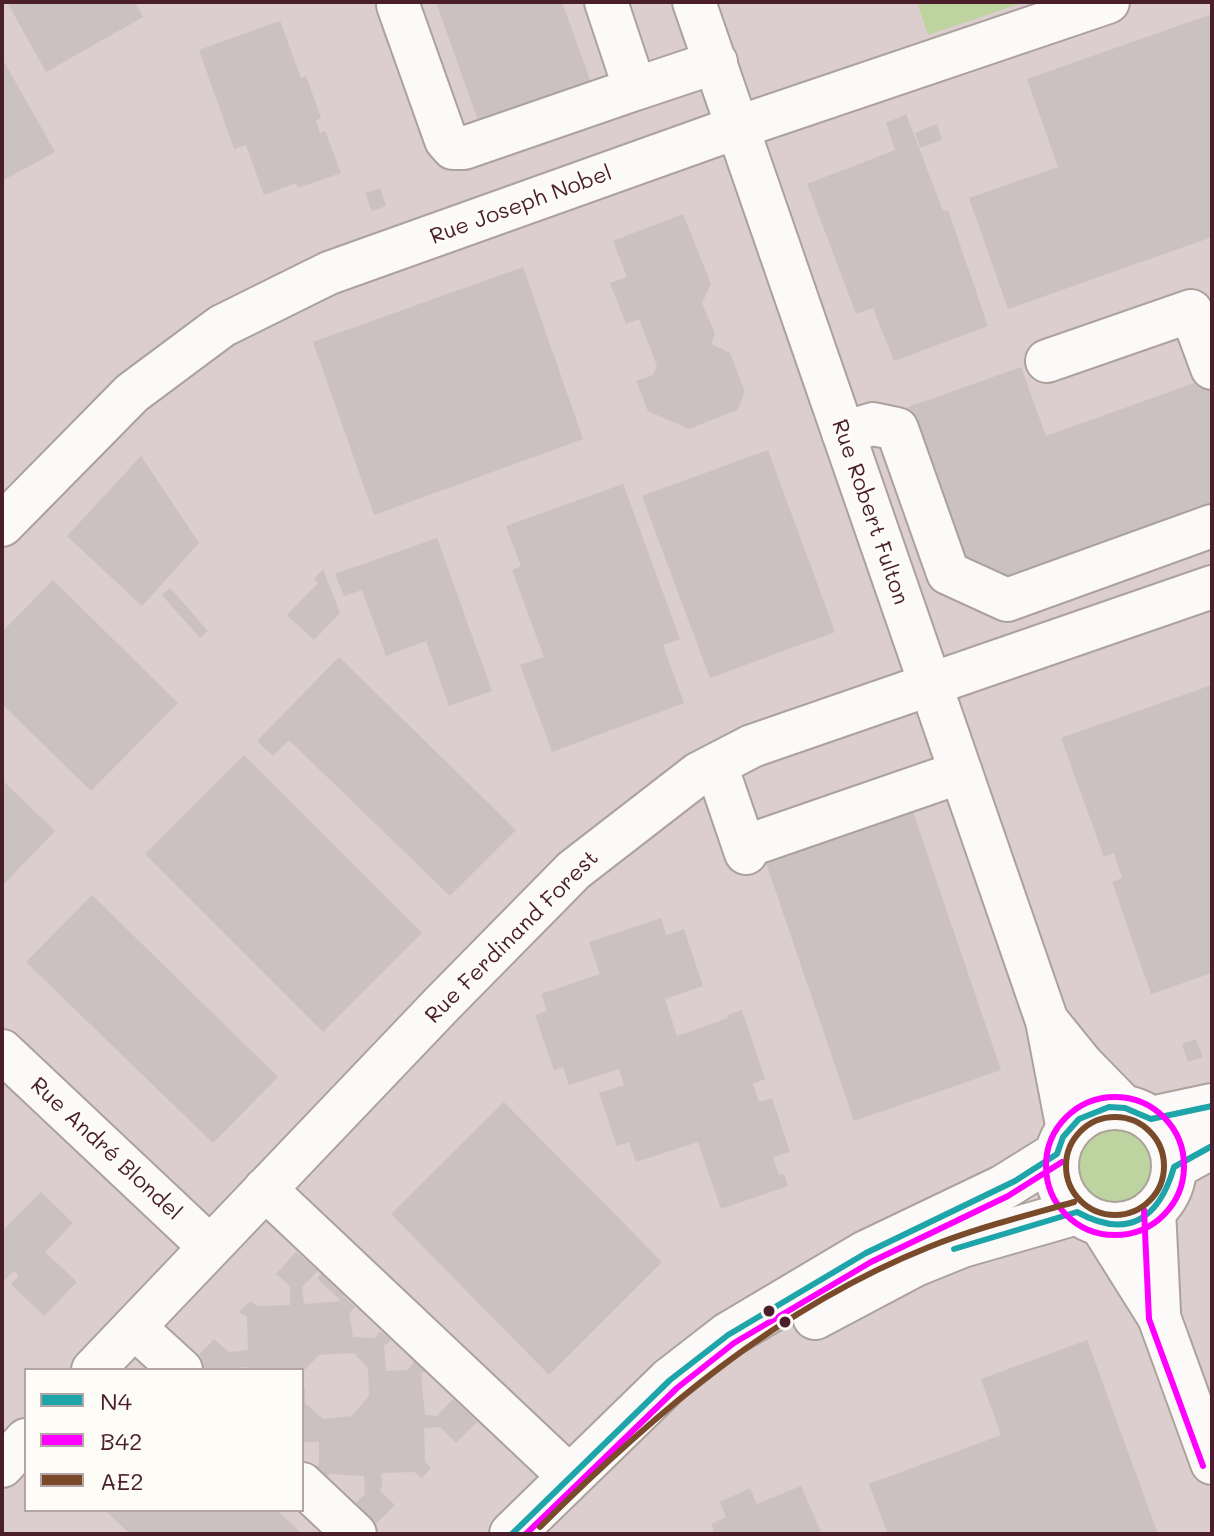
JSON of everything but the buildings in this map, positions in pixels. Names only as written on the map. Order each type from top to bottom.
[{"type":"main road","points":[[512,1534],[670,1380],[728,1335],[866,1253],[1004,1187],[1062,1142],[1079,1119],[1094,1111],[1138,1113],[1212,1106]]},
{"type":"main road","points":[[547,1534],[671,1417],[718,1379],[783,1335],[915,1264],[962,1245],[1088,1218],[1119,1225],[1138,1221],[1154,1210],[1165,1196],[1174,1167],[1172,1150],[1166,1135],[1138,1113]]},
{"type":"main road","points":[[1062,1142],[1055,1165],[1057,1181],[1065,1198],[1088,1218]]},
{"type":"main road","points":[[1174,1167],[1212,1146]]},
{"type":"street","points":[[606,2],[635,89]]},
{"type":"street","name":"Rue Robert Fulton","points":[[694,2],[1047,1021],[1062,1142]]},
{"type":"street","name":"Rue Joseph Nobel","points":[[2,525],[132,393],[222,326],[329,273],[1108,2]]},
{"type":"street","points":[[398,5],[446,140],[453,148],[464,148],[716,62]]},
{"type":"street","points":[[1047,361],[1191,311],[1212,368]]},
{"type":"street","points":[[843,433],[873,424],[897,429],[948,573],[1007,600],[1212,526]]},
{"type":"street","name":"Rue Ferdinand Forest","points":[[95,1368],[574,870],[698,774],[752,746],[1212,587]]},
{"type":"street","points":[[716,765],[745,850],[961,772]]},
{"type":"street","name":"Rue Robert Fulton","points":[[1047,1021],[1082,1064],[1138,1113]]},
{"type":"street","name":"Rue André Blondel","points":[[2,1051],[210,1247]]},
{"type":"street","points":[[265,1189],[569,1476]]},
{"type":"street","points":[[1154,1210],[1159,1317]]},
{"type":"street","points":[[1088,1218],[1159,1317],[1212,1463]]},
{"type":"street","points":[[134,1327],[179,1368]]},
{"type":"street","points":[[2,1466],[24,1442]]},
{"type":"street","points":[[304,1486],[355,1534]]},
{"type":"shaded area","points":[[2,2],[1212,2],[1212,1534],[2,1534]]},
{"type":"green space","points":[[917,2],[1025,2],[928,35]]},
{"type":"green space","points":[[1115,1129],[1136,1135],[1146,1145],[1152,1166],[1146,1187],[1136,1197],[1115,1203],[1094,1197],[1084,1187],[1078,1166],[1084,1145],[1094,1135]]},
{"type":"transit line","name":"B42","points":[[1115,1097],[1141,1103],[1164,1117],[1178,1140],[1184,1166],[1178,1192],[1164,1215],[1141,1229],[1115,1235],[1089,1229],[1066,1215],[1052,1192],[1046,1166],[1052,1140],[1066,1117],[1089,1103],[1115,1097]]},
{"type":"transit line","name":"N4","points":[[512,1534],[670,1380],[728,1335],[866,1253],[1015,1181],[1057,1154],[1063,1137],[1079,1119],[1109,1107],[1125,1108],[1151,1119],[1212,1106]]},
{"type":"transit line","name":"AE2","points":[[1115,1117],[1134,1121],[1149,1132],[1160,1147],[1164,1166],[1160,1185],[1149,1200],[1134,1211],[1115,1215],[1096,1211],[1081,1200],[1070,1185],[1066,1166],[1070,1147],[1081,1132],[1096,1121],[1115,1117]]},
{"type":"transit line","name":"N4","points":[[954,1249],[1077,1212],[1112,1224],[1139,1220],[1160,1200],[1174,1167],[1212,1146]]},
{"type":"transit line","name":"B42","points":[[526,1534],[677,1388],[734,1343],[871,1262],[1008,1196],[1062,1162]]},
{"type":"transit line","name":"AE2","points":[[540,1527],[673,1404],[769,1332],[820,1300],[929,1247],[1074,1202]]},
{"type":"transit line","name":"B42","points":[[1144,1210],[1149,1319],[1203,1466]]}]
